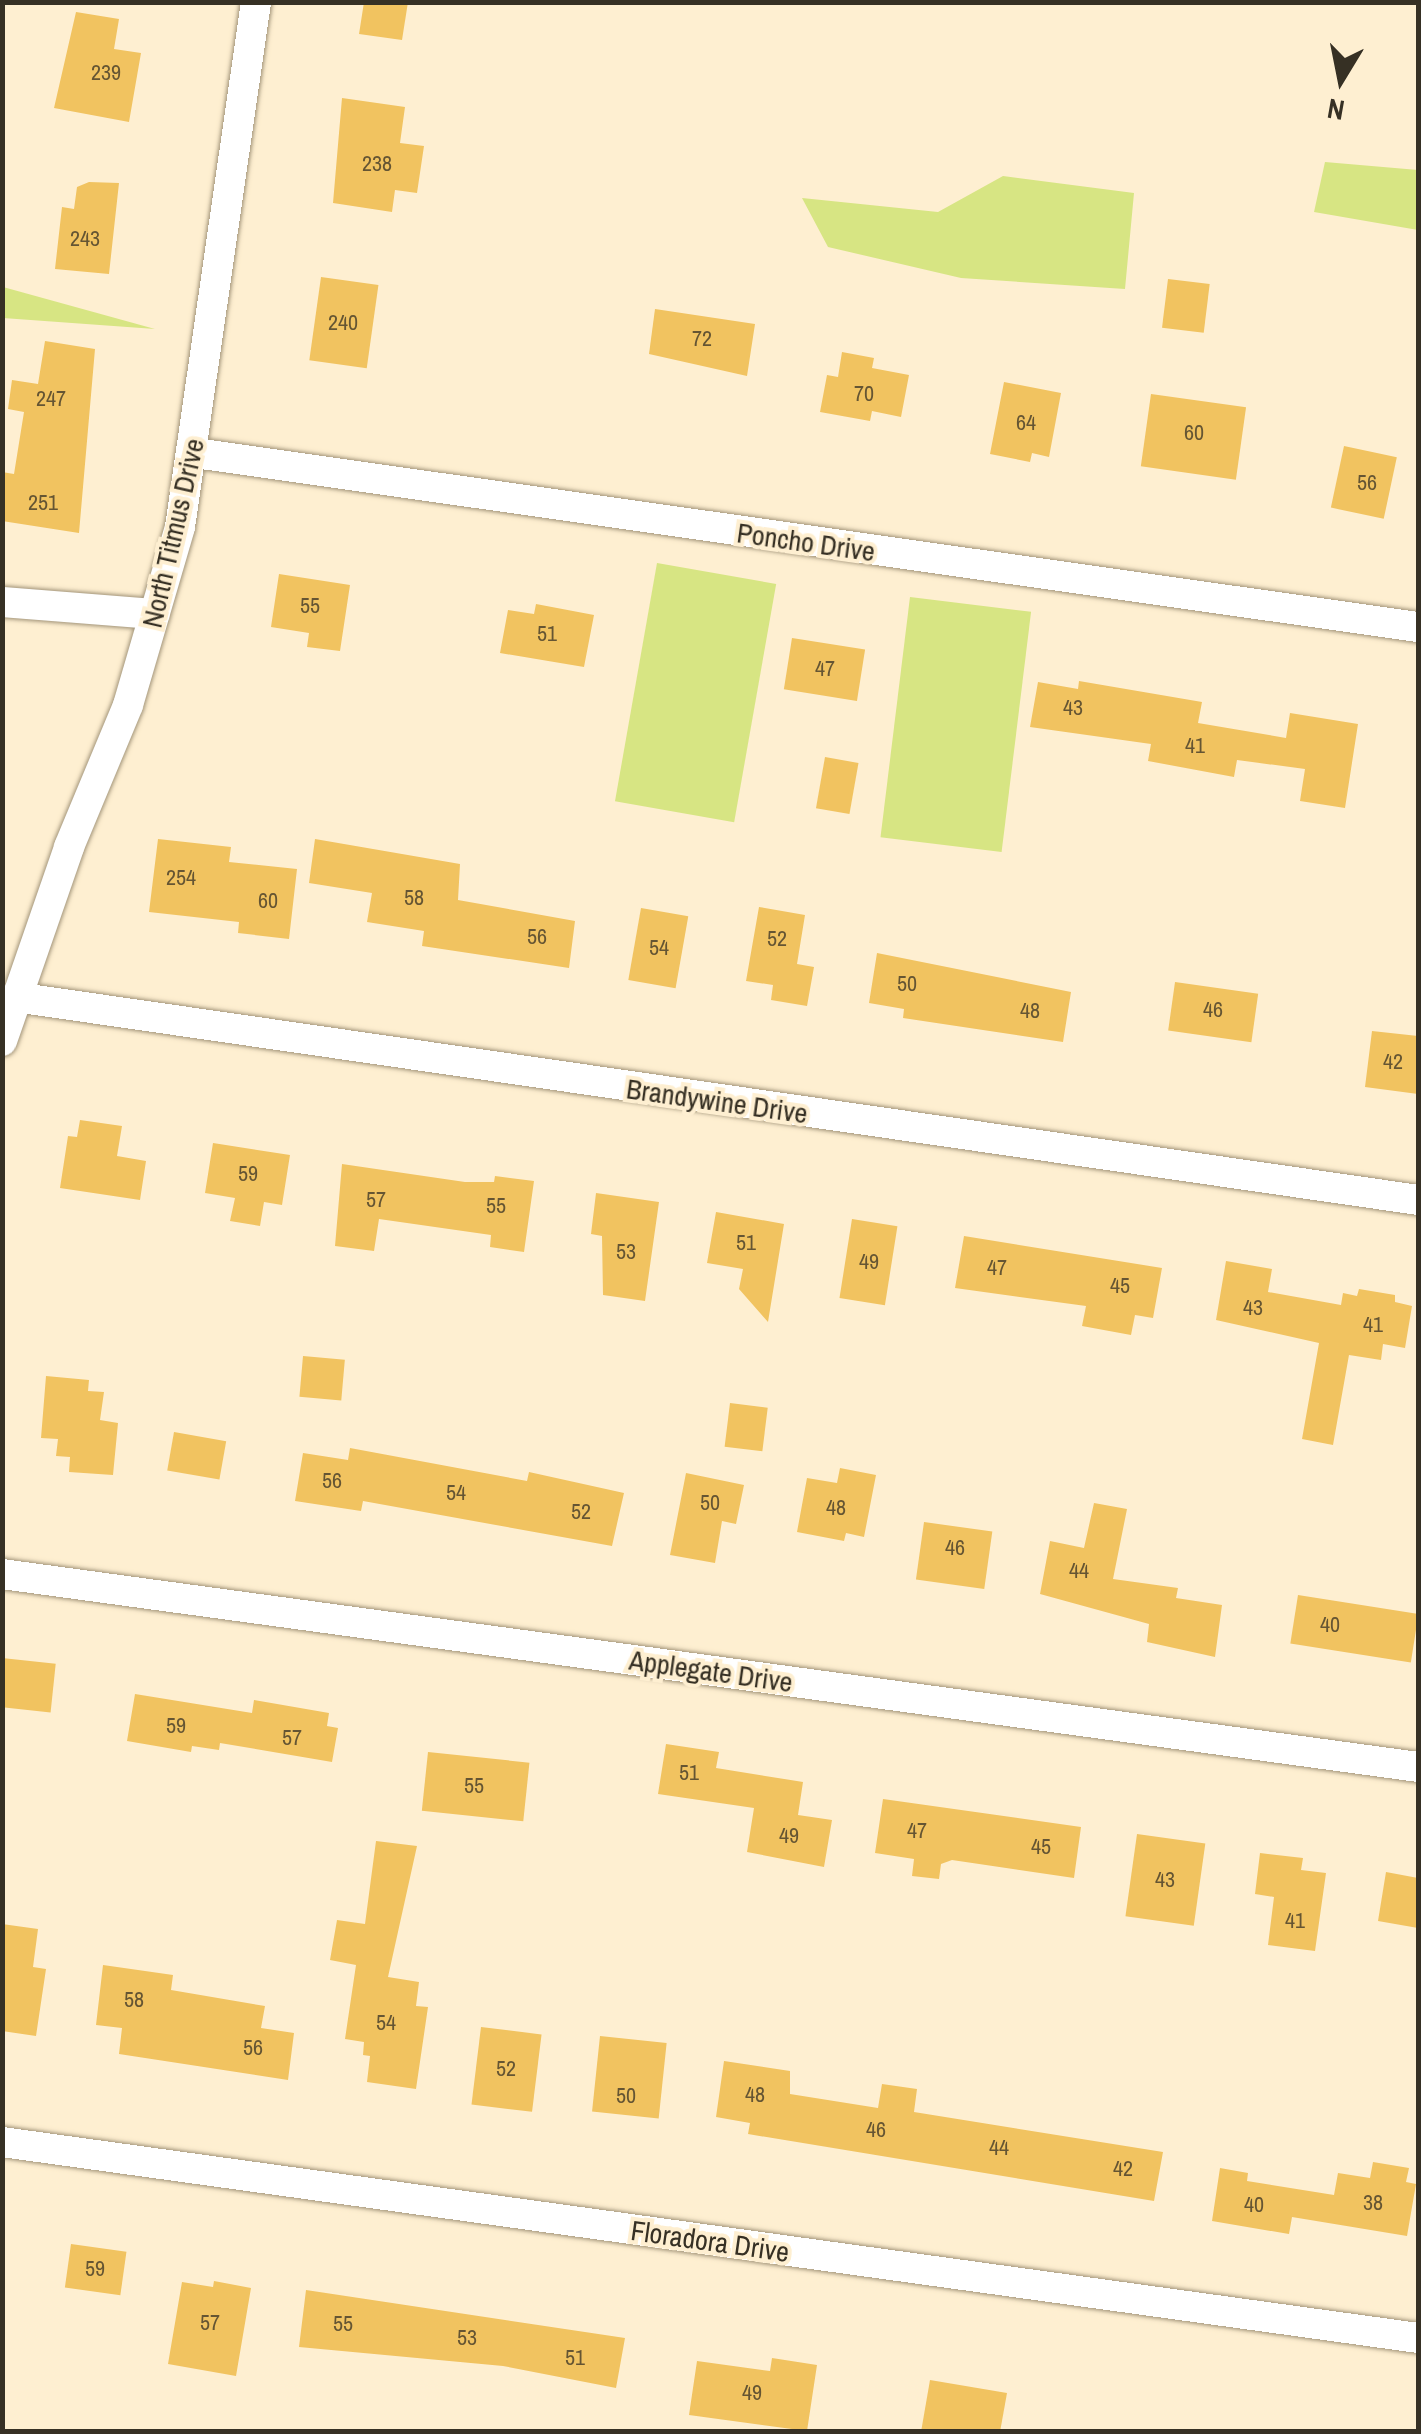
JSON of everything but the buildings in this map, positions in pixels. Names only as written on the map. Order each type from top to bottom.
[{"type":"street","name":"North Titmus Drive","points":[[2,1042],[15,997],[128,705],[155,614],[194,453],[256,2]]},
{"type":"street","name":"Poncho Drive","points":[[194,453],[1418,627]]},
{"type":"street","points":[[2,602],[155,614]]},
{"type":"street","name":"Brandywine Drive","points":[[15,997],[1418,1200]]},
{"type":"street","name":"Applegate Drive","points":[[2,1574],[1418,1767]]},
{"type":"street","name":"Floradora Drive","points":[[2,2142],[1418,2338]]},
{"type":"green space","points":[[1325,162],[1418,170],[1418,230],[1314,212]]},
{"type":"green space","points":[[1003,176],[1134,193],[1125,289],[961,278],[828,247],[802,198],[938,212]]},
{"type":"green space","points":[[3,287],[155,329],[3,318]]},
{"type":"green space","points":[[657,563],[776,584],[734,822],[615,801]]},
{"type":"green space","points":[[910,597],[1031,612],[1002,852],[881,837]]}]
